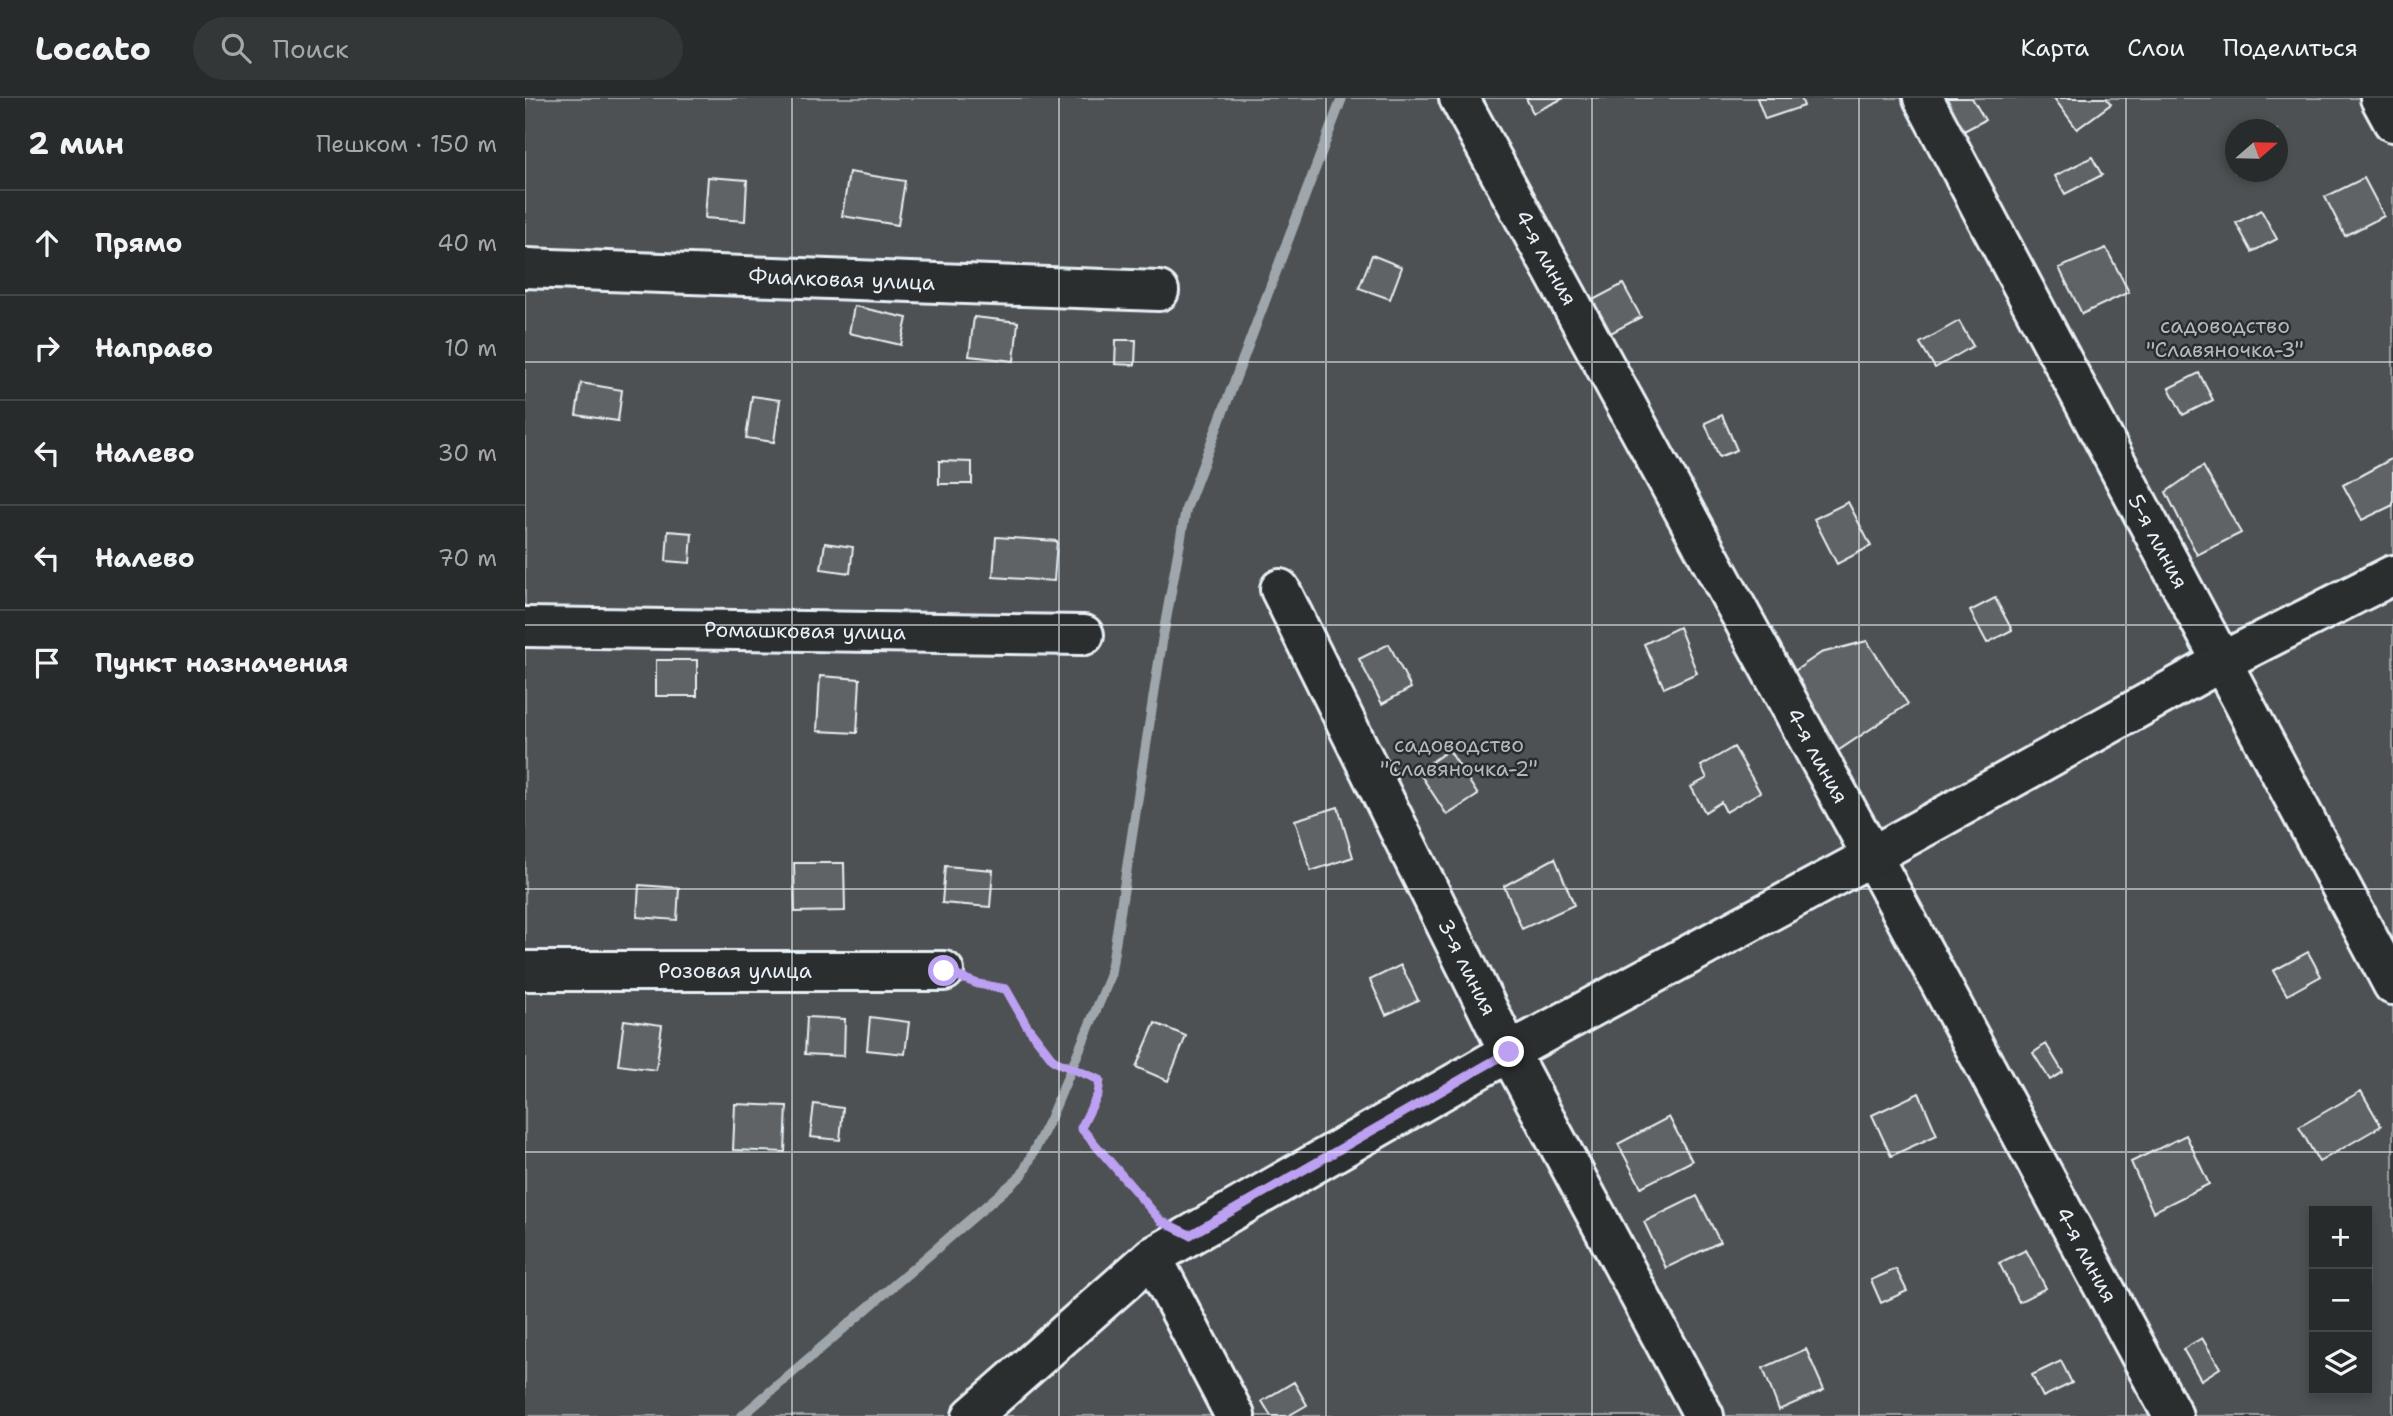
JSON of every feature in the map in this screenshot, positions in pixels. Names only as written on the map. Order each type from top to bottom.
[{"type":"street","name":"4-я линия","points":[[1459,98],[2173,1416]]},
{"type":"street","name":"5-я линия","points":[[1923,98],[2393,985]]},
{"type":"street","points":[[2380,98],[2393,122]]},
{"type":"street","name":"Фиалковая улица","points":[[525,268],[1159,291]]},
{"type":"street","points":[[972,1416],[1151,1257],[1509,1052],[2223,662],[2393,575]]},
{"type":"street","name":"3-я линия","points":[[1280,589],[1509,1052],[1704,1416]]},
{"type":"street","name":"Ромашковая улица","points":[[525,626],[1084,635]]},
{"type":"street","name":"Розовая улица","points":[[525,971],[944,971]]},
{"type":"street","points":[[1151,1257],[1235,1416]]},
{"type":"path","points":[[944,971],[978,984],[1006,989],[1027,1026],[1054,1061],[1100,1080],[1098,1094],[1081,1128],[1161,1221],[1190,1235]]},
{"type":"green space","name":"садоводство \"Славяночка-2\"","points":[[525,98],[2393,98],[2393,1416],[525,1416]]},
{"type":"building","points":[[1526,98],[1564,98],[1533,113]]},
{"type":"building","points":[[1757,98],[1801,98],[1804,106],[1765,119]]},
{"type":"building","points":[[1940,98],[1972,98],[1985,120],[1956,135]]},
{"type":"building","points":[[2054,98],[2106,98],[2111,104],[2077,129]]},
{"type":"building","points":[[2092,157],[2102,175],[2065,194],[2055,176]]},
{"type":"building","points":[[849,172],[905,181],[898,225],[842,216]]},
{"type":"building","points":[[708,177],[747,180],[745,221],[705,218]]},
{"type":"building","points":[[2364,178],[2384,216],[2345,236],[2325,197]]},
{"type":"building","points":[[2261,210],[2277,239],[2252,252],[2236,223]]},
{"type":"building","points":[[2106,248],[2129,292],[2082,314],[2059,268]]},
{"type":"building","points":[[1372,255],[1402,267],[1390,299],[1359,288]]},
{"type":"building","points":[[1623,284],[1641,317],[1607,335],[1589,302]]},
{"type":"building","points":[[854,306],[907,318],[901,345],[849,333]]},
{"type":"building","points":[[974,317],[1018,322],[1014,361],[969,356]]},
{"type":"building","points":[[1959,321],[1973,346],[1935,368],[1920,343]]},
{"type":"building","points":[[1116,340],[1136,340],[1135,365],[1115,364]]},
{"type":"building","points":[[2199,373],[2213,400],[2183,415],[2169,388]]},
{"type":"building","points":[[581,383],[622,390],[618,421],[576,415]]},
{"type":"building","points":[[752,396],[780,400],[774,442],[746,438]]},
{"type":"building","points":[[1722,415],[1737,450],[1719,457],[1705,423]]},
{"type":"building","points":[[2393,458],[2393,505],[2362,520],[2343,485]]},
{"type":"building","points":[[939,461],[972,462],[972,484],[939,484]]},
{"type":"building","points":[[2203,466],[2241,533],[2197,555],[2166,492]]},
{"type":"building","points":[[1848,502],[1871,546],[1837,564],[1814,519]]},
{"type":"building","points":[[668,531],[692,533],[690,563],[666,561]]},
{"type":"building","points":[[996,537],[1057,541],[1054,581],[993,577]]},
{"type":"building","points":[[825,543],[853,547],[850,573],[821,569]]},
{"type":"building","points":[[1995,598],[2012,630],[1987,643],[1970,611]]},
{"type":"building","points":[[1679,627],[1697,673],[1664,688],[1644,644]]},
{"type":"building","points":[[1867,641],[1908,704],[1827,758],[1777,683],[1821,653]]},
{"type":"building","points":[[1389,644],[1411,688],[1382,704],[1359,659]]},
{"type":"building","points":[[656,660],[697,660],[697,696],[656,696]]},
{"type":"building","points":[[820,676],[860,679],[857,733],[817,731]]},
{"type":"building","points":[[1734,747],[1760,792],[1726,812],[1721,802],[1705,812],[1691,787],[1707,778],[1701,766]]},
{"type":"building","points":[[1449,750],[1478,795],[1447,815],[1418,771]]},
{"type":"building","points":[[1338,807],[1353,857],[1311,871],[1295,820]]},
{"type":"building","points":[[1555,858],[1574,905],[1522,929],[1504,886]]},
{"type":"building","points":[[794,863],[844,863],[845,911],[795,912]]},
{"type":"building","points":[[945,866],[993,870],[990,907],[942,903]]},
{"type":"building","points":[[639,885],[679,888],[677,920],[637,917]]},
{"type":"building","points":[[2308,952],[2321,976],[2287,995],[2273,971]]},
{"type":"building","points":[[1401,965],[1418,1000],[1386,1015],[1370,980]]},
{"type":"building","points":[[807,1017],[845,1019],[844,1056],[805,1054]]},
{"type":"building","points":[[870,1017],[909,1022],[905,1054],[867,1050]]},
{"type":"building","points":[[624,1020],[662,1025],[656,1070],[618,1065]]},
{"type":"building","points":[[1155,1023],[1186,1036],[1168,1081],[1136,1067]]},
{"type":"building","points":[[2046,1044],[2063,1072],[2050,1080],[2033,1053]]},
{"type":"building","points":[[2361,1091],[2381,1126],[2319,1162],[2299,1127]]},
{"type":"building","points":[[1919,1093],[1937,1135],[1891,1156],[1872,1115]]},
{"type":"building","points":[[735,1104],[787,1106],[785,1152],[733,1150]]},
{"type":"building","points":[[814,1104],[843,1108],[840,1140],[810,1137]]},
{"type":"building","points":[[1669,1117],[1692,1161],[1641,1187],[1618,1144]]},
{"type":"building","points":[[2186,1135],[2209,1184],[2153,1212],[2131,1162]]},
{"type":"building","points":[[1697,1196],[1720,1242],[1666,1268],[1644,1222]]},
{"type":"building","points":[[2026,1250],[2046,1288],[2019,1302],[1999,1263]]},
{"type":"building","points":[[1896,1269],[1907,1291],[1881,1303],[1871,1280]]},
{"type":"building","points":[[2202,1338],[2220,1368],[2201,1380],[2183,1349]]},
{"type":"building","points":[[1806,1349],[1824,1390],[1779,1410],[1763,1368]]},
{"type":"building","points":[[2061,1361],[2072,1383],[2043,1397],[2032,1375]]},
{"type":"building","points":[[1294,1382],[1307,1405],[1288,1416],[1271,1416],[1262,1401]]},
{"type":"waterway","points":[[742,1416],[1022,1175],[1050,1119],[1110,977],[1163,636],[1186,509],[1342,98]]},
{"type":"route","points":[[944,971],[978,984],[1006,989],[1027,1026],[1054,1061],[1100,1080],[1098,1094],[1081,1128],[1161,1221],[1190,1235],[1509,1052]]},
{"type":"park label","name":"садоводство \"Славяночка-3\"","points":[[2225,338]]}]
